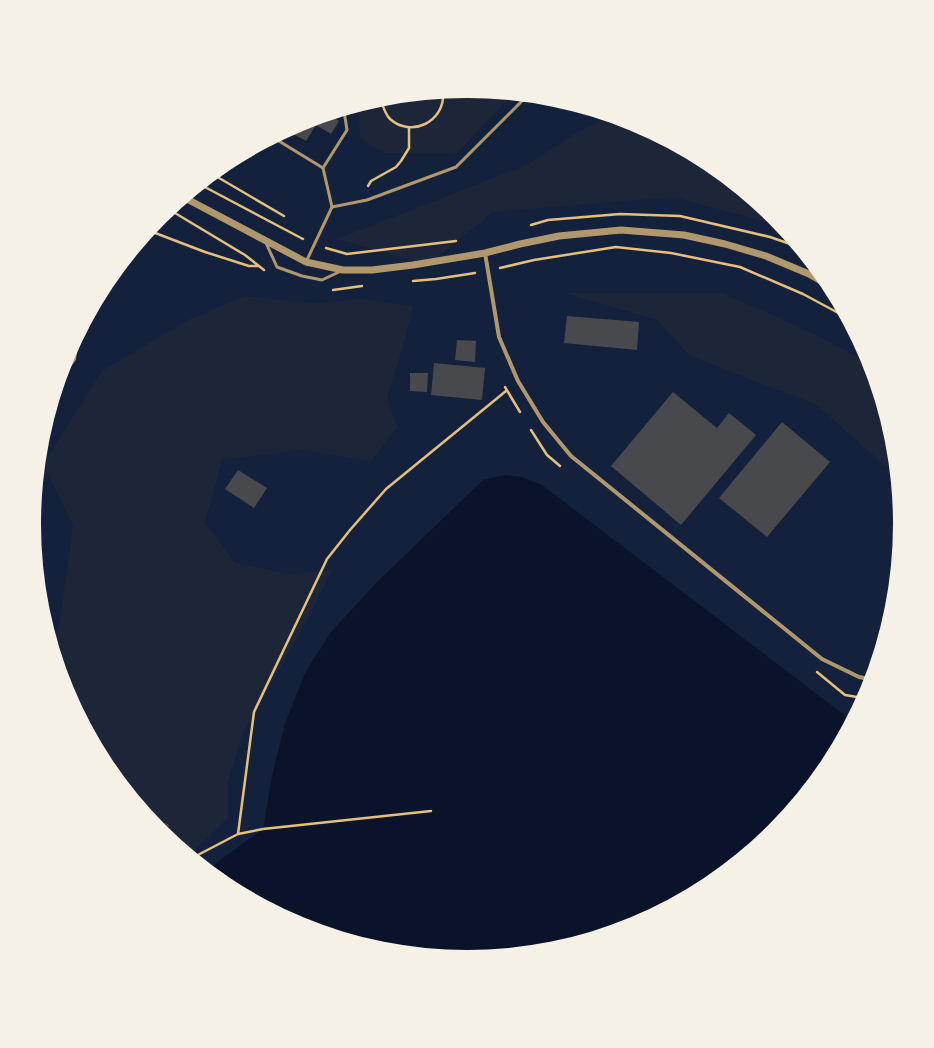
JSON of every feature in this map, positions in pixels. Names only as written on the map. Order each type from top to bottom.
[{"type":"street","points":[[190,201],[306,262],[343,270],[372,270],[414,265],[485,253],[559,236],[621,230],[684,235],[725,244],[766,256],[813,277]]},
{"type":"street","points":[[485,253],[499,338],[518,381],[543,422],[571,456],[822,659],[859,677],[864,678]]},
{"type":"lane","points":[[332,207],[367,200],[456,166],[521,102]]},
{"type":"lane","points":[[306,262],[332,207],[323,168],[347,130],[345,117]]},
{"type":"lane","points":[[280,142],[323,168]]},
{"type":"lane","points":[[265,240],[277,267],[296,274],[322,280],[343,270]]},
{"type":"path","points":[[383,106],[389,119],[398,125],[409,128],[419,127],[436,117],[441,108],[443,99]]},
{"type":"path","points":[[367,200],[366,190],[371,181],[396,167],[401,161],[408,148],[409,128]]},
{"type":"path","points":[[220,177],[284,216]]},
{"type":"path","points":[[206,188],[314,245],[347,254],[462,241]]},
{"type":"path","points":[[176,214],[245,255],[265,270]]},
{"type":"path","points":[[527,227],[548,220],[620,214],[680,216],[770,237],[787,243]]},
{"type":"path","points":[[156,233],[205,252],[249,266],[259,266]]},
{"type":"path","points":[[407,282],[488,271],[534,260],[616,247],[671,253],[740,267],[803,294],[837,312]]},
{"type":"path","points":[[326,290],[364,286]]},
{"type":"path","points":[[238,834],[254,712],[328,559],[350,530],[386,489],[506,391]]},
{"type":"path","points":[[199,854],[238,834],[431,811]]},
{"type":"shaded area","points":[[467,98],[507,100],[456,154],[383,153],[360,137],[359,113],[384,106],[439,99]]},
{"type":"shaded area","points":[[602,120],[630,130],[680,155],[704,170],[748,204],[768,223],[674,197],[493,212],[428,265],[337,239],[527,165],[576,133]]},
{"type":"shaded area","points":[[565,293],[723,293],[825,339],[860,358],[878,414],[885,441],[889,469],[815,404],[690,356],[657,320]]},
{"type":"shaded area","points":[[244,296],[314,303],[361,299],[413,306],[405,340],[387,397],[397,428],[371,461],[301,450],[222,460],[205,523],[235,563],[290,574],[332,570],[307,620],[242,735],[228,782],[228,818],[194,850],[166,825],[129,783],[98,737],[73,687],[56,634],[59,627],[73,525],[45,468],[46,459],[102,371],[188,320]]},
{"type":"shaded area","points":[[505,475],[522,477],[542,485],[847,717],[821,761],[805,783],[787,805],[748,844],[704,878],[680,893],[630,918],[550,942],[495,949],[467,950],[439,949],[384,942],[304,918],[254,893],[213,866],[263,829],[272,776],[285,723],[306,671],[331,632],[376,583],[483,480]]},
{"type":"building","points":[[336,119],[339,121],[331,134],[317,126]]},
{"type":"building","points":[[315,126],[306,141],[294,135]]},
{"type":"building","points":[[567,316],[639,322],[637,350],[564,343]]},
{"type":"building","points":[[457,340],[476,341],[475,362],[455,360]]},
{"type":"building","points":[[434,363],[485,368],[482,400],[431,395]]},
{"type":"building","points":[[410,373],[428,373],[427,392],[410,391]]},
{"type":"building","points":[[673,392],[717,428],[729,413],[756,435],[681,525],[611,466]]},
{"type":"building","points":[[782,422],[830,462],[767,537],[719,498]]},
{"type":"building","points":[[238,470],[267,488],[254,508],[225,489]]}]
